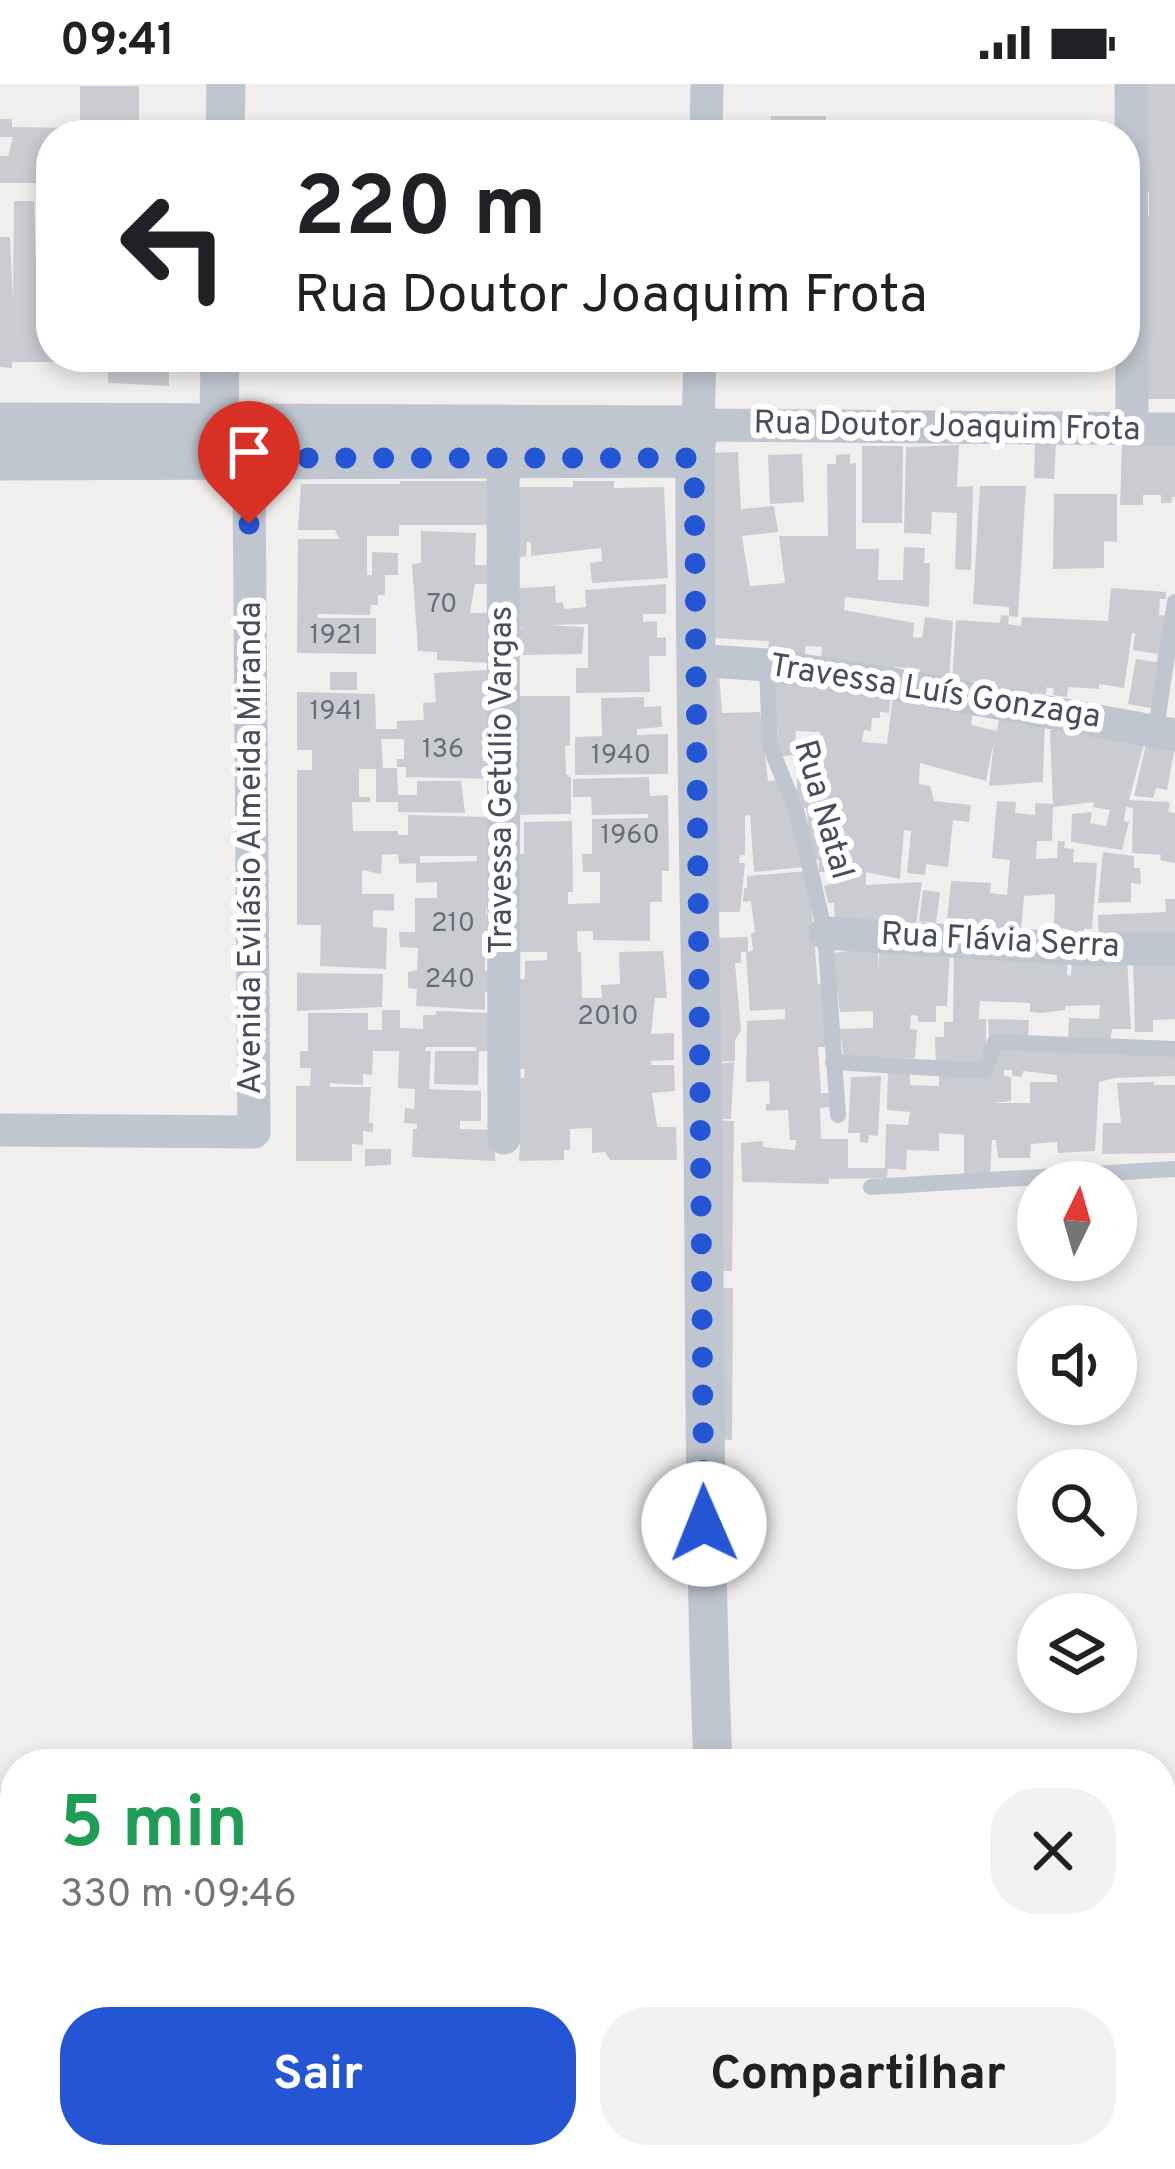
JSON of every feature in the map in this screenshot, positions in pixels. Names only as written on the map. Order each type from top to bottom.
[{"type":"street","points":[[225,120],[226,84]]},
{"type":"street","points":[[706,120],[707,84]]},
{"type":"street","points":[[1131,84],[1131,120]]},
{"type":"street","name":"Avenida Evilásio Almeida Miranda","points":[[0,1130],[254,1132],[248,477],[225,440],[221,372]]},
{"type":"street","points":[[699,372],[694,660],[703,1127],[703,1484],[712,1749]]},
{"type":"street","points":[[1132,372],[1132,430]]},
{"type":"street","name":"Rua Doutor Joaquim Frota","points":[[0,422],[225,440],[696,441],[1175,429]]},
{"type":"street","name":"Rua Doutor Joaquim Frota","points":[[0,461],[225,440]]},
{"type":"street","name":"Travessa Getúlio Vargas","points":[[502,440],[504,1138]]},
{"type":"street","name":"Travessa Luís Gonzaga","points":[[694,660],[767,665],[1166,732]]},
{"type":"street","name":"Rua Flávia Serra","points":[[825,932],[1080,949],[1175,949]]},
{"type":"lane","points":[[1166,732],[1175,602]]},
{"type":"lane","name":"Rua Natal","points":[[767,665],[770,746],[797,813],[825,932],[838,1115]]},
{"type":"lane","points":[[833,1062],[985,1071],[995,1042],[1175,1049]]},
{"type":"lane","points":[[871,1186],[1175,1169]]},
{"type":"building","points":[[1137,84],[1175,84],[1175,399],[1137,399],[1140,216],[1149,216],[1149,192],[1140,192]]},
{"type":"building","points":[[80,86],[139,86],[139,120],[80,120]]},
{"type":"building","points":[[771,116],[826,116],[826,120],[771,120]]},
{"type":"building","points":[[0,119],[12,119],[12,127],[36,127],[36,183],[0,183],[0,156],[8,156],[13,137],[0,137]]},
{"type":"building","points":[[14,201],[34,201],[36,362],[0,367],[0,237],[10,237],[13,301]]},
{"type":"building","points":[[108,372],[169,372],[169,386],[108,383]]},
{"type":"building","points":[[1035,443],[1056,444],[1054,479],[1034,478]]},
{"type":"building","points":[[959,445],[957,487],[973,486],[971,570],[955,569],[957,513],[932,512],[931,534],[904,533],[906,447]]},
{"type":"building","points":[[1122,445],[1175,445],[1171,503],[1161,503],[1161,495],[1143,495],[1143,505],[1120,505]]},
{"type":"building","points":[[862,446],[903,446],[902,523],[862,523]]},
{"type":"building","points":[[738,452],[741,509],[774,506],[778,532],[742,536],[750,586],[785,583],[779,536],[828,536],[827,464],[836,464],[836,455],[850,454],[850,464],[856,463],[856,549],[879,549],[878,580],[903,580],[904,547],[925,548],[924,563],[930,563],[929,607],[845,597],[844,610],[914,623],[913,637],[922,638],[925,617],[953,621],[949,680],[919,676],[920,669],[895,667],[894,672],[821,661],[822,647],[806,646],[804,660],[768,656],[769,641],[711,638],[709,453]]},
{"type":"building","points":[[802,454],[804,502],[770,504],[768,455]]},
{"type":"building","points":[[490,481],[489,525],[399,525],[399,536],[367,536],[367,575],[372,575],[372,552],[398,553],[398,575],[385,575],[385,595],[378,595],[378,605],[371,605],[370,615],[318,614],[317,618],[376,618],[376,654],[297,653],[298,539],[339,539],[335,530],[298,530],[301,484]]},
{"type":"building","points":[[573,481],[614,481],[614,488],[664,487],[668,578],[592,583],[590,563],[602,561],[601,548],[531,556],[527,542],[526,556],[515,558],[512,487],[573,487]]},
{"type":"building","points":[[980,486],[1026,486],[1018,617],[1009,616],[1009,607],[973,604]]},
{"type":"building","points":[[1054,494],[1117,494],[1117,542],[1104,541],[1104,568],[1053,569]]},
{"type":"building","points":[[421,531],[476,533],[475,565],[488,565],[487,584],[475,584],[470,613],[487,613],[488,663],[437,660],[437,652],[418,651],[412,564],[421,563]]},
{"type":"building","points":[[666,584],[666,614],[643,614],[643,622],[657,621],[657,638],[666,637],[666,656],[649,656],[650,692],[576,693],[576,668],[588,668],[588,624],[547,625],[584,627],[582,654],[523,655],[523,642],[513,642],[513,628],[525,628],[513,626],[507,589],[555,586],[556,603],[563,602],[564,609],[586,607],[585,590]]},
{"type":"building","points":[[1111,588],[1166,592],[1166,599],[1160,599],[1159,615],[1169,616],[1156,709],[1128,704],[1136,659],[1157,662],[1158,654],[1133,650],[1135,633],[1124,688],[1068,687],[1067,697],[1053,695],[1054,689],[1047,687],[1046,694],[995,687],[995,681],[952,681],[956,620],[1000,623],[1001,615],[1009,616],[1008,624],[1021,626],[1022,617],[1108,621]]},
{"type":"building","points":[[488,670],[491,740],[483,739],[483,761],[492,761],[492,779],[406,777],[406,767],[397,767],[397,759],[404,759],[404,739],[381,739],[383,768],[397,768],[398,795],[417,795],[417,781],[461,781],[465,813],[398,812],[398,802],[376,802],[376,769],[359,769],[359,797],[370,797],[370,802],[352,802],[353,831],[408,835],[408,815],[492,817],[492,908],[486,908],[486,915],[492,915],[491,949],[485,949],[485,971],[492,972],[492,992],[485,992],[485,1010],[416,1006],[417,989],[408,988],[408,972],[417,970],[418,948],[400,947],[399,932],[415,932],[415,898],[437,898],[437,882],[416,883],[416,863],[399,864],[398,854],[382,855],[381,874],[362,870],[362,894],[394,894],[394,911],[373,910],[373,927],[387,928],[386,969],[320,966],[321,925],[297,925],[297,770],[312,770],[312,750],[297,750],[297,692],[375,694],[376,729],[397,729],[397,721],[424,720],[423,703],[436,702],[434,673]],"holes":[[[420,856],[477,856],[477,861],[420,863]]]},
{"type":"building","points":[[330,672],[357,672],[357,690],[330,690]]},
{"type":"building","points":[[719,673],[722,713],[760,712],[768,781],[779,780],[780,793],[791,804],[804,867],[754,872],[750,815],[745,816],[740,912],[709,912],[707,674]]},
{"type":"building","points":[[774,680],[891,692],[889,713],[872,718],[871,731],[864,730],[862,742],[887,744],[893,695],[974,708],[971,725],[997,731],[1000,713],[1045,717],[1043,782],[989,786],[994,740],[986,781],[920,763],[919,784],[930,786],[934,801],[971,805],[969,822],[953,820],[948,867],[926,864],[925,875],[907,873],[911,831],[904,830],[900,879],[866,872],[866,885],[922,882],[916,925],[835,923],[834,903],[828,903],[824,886],[830,884],[830,872],[819,872],[819,860],[811,860],[806,808],[801,808],[797,797],[797,779],[803,779],[801,761],[820,760],[820,732],[796,731],[794,755],[777,757]]},
{"type":"building","points":[[514,696],[570,696],[570,745],[565,746],[571,814],[514,815]]},
{"type":"building","points":[[644,697],[644,707],[661,706],[662,727],[637,729],[637,735],[668,734],[668,774],[575,775],[575,737],[602,736],[601,698]]},
{"type":"building","points":[[1050,730],[1145,740],[1129,800],[1170,802],[1168,812],[1175,813],[1175,863],[1160,860],[1161,855],[1132,853],[1133,808],[1126,807],[1124,821],[1129,822],[1122,850],[1071,842],[1072,814],[1092,812],[1090,823],[1106,826],[1110,810],[1093,807],[1094,802],[1053,807]]},
{"type":"building","points":[[1147,740],[1175,747],[1167,790],[1156,788],[1153,798],[1134,796]]},
{"type":"building","points":[[649,777],[650,796],[668,795],[669,871],[662,871],[662,902],[650,902],[650,941],[593,940],[593,931],[577,931],[578,952],[582,998],[602,998],[601,985],[620,984],[619,952],[663,951],[667,998],[655,998],[651,1034],[674,1033],[674,1060],[651,1061],[651,1065],[674,1065],[675,1091],[652,1093],[657,1127],[676,1127],[677,1160],[610,1160],[605,1152],[592,1153],[592,1128],[570,1129],[570,1150],[564,1150],[564,1160],[519,1161],[516,1077],[524,1078],[525,1069],[516,1069],[518,979],[525,979],[525,961],[547,960],[547,952],[518,952],[518,854],[524,854],[524,822],[572,821],[573,892],[568,892],[568,904],[600,903],[600,872],[583,872],[582,854],[592,854],[592,819],[648,818],[648,814],[592,815],[591,797],[573,797],[573,779]]},
{"type":"building","points":[[997,801],[1016,802],[1015,813],[1035,815],[1035,803],[1053,804],[1052,841],[1037,841],[1036,859],[1057,858],[1058,841],[1065,841],[1064,848],[1074,849],[1073,862],[1097,863],[1092,929],[1084,929],[1084,936],[1054,928],[1055,894],[1024,896],[1021,930],[946,931],[951,881],[991,883],[990,893],[1007,895],[1010,860],[992,858]]},
{"type":"building","points":[[1103,852],[1134,856],[1141,884],[1131,883],[1131,902],[1098,903]]},
{"type":"building","points":[[808,871],[818,984],[824,983],[827,1047],[818,1047],[821,1093],[829,1093],[830,1107],[820,1108],[821,1139],[848,1139],[848,1168],[888,1168],[887,1178],[829,1179],[829,1184],[742,1182],[741,1143],[763,1141],[763,1147],[795,1150],[796,1140],[790,1140],[788,1110],[766,1111],[769,1081],[746,1082],[747,1021],[785,1019],[785,1009],[750,1011],[746,953],[753,950],[751,934],[755,932],[751,901],[743,902],[744,888],[747,876]]},
{"type":"building","points":[[923,890],[940,892],[936,923],[919,921]]},
{"type":"building","points":[[1165,899],[1175,899],[1175,940],[1099,942],[1098,915],[1166,912]]},
{"type":"building","points":[[748,937],[748,952],[741,952],[741,963],[735,963],[741,1030],[735,1040],[735,1061],[714,1062],[710,938]]},
{"type":"building","points":[[878,942],[878,971],[880,942],[950,950],[947,1006],[936,1006],[936,1022],[918,1022],[918,1016],[911,1015],[910,1029],[917,1030],[915,1058],[844,1057],[839,1029],[873,1028],[873,1011],[840,1012],[832,953]]},
{"type":"building","points":[[954,950],[1067,959],[1067,975],[1071,976],[1072,956],[1127,958],[1131,1029],[1112,1029],[1110,1042],[1068,1041],[1069,1018],[1099,1019],[1100,1005],[1065,1006],[1065,1010],[1041,1013],[1030,1012],[1030,1003],[980,1001],[978,1032],[979,1019],[986,1019],[986,1063],[936,1067],[935,1037],[944,1037],[944,1022],[953,1022]]},
{"type":"building","points":[[1133,958],[1175,958],[1175,1019],[1153,1020],[1153,1032],[1135,1032]]},
{"type":"building","points":[[297,973],[383,974],[382,1007],[297,1011]]},
{"type":"building","points":[[382,1010],[400,1010],[400,1028],[423,1029],[423,1015],[436,1015],[436,1011],[491,1013],[491,1051],[479,1051],[478,1085],[434,1084],[435,1051],[476,1051],[476,1047],[426,1047],[425,1051],[431,1051],[429,1089],[481,1091],[481,1121],[460,1121],[460,1129],[496,1130],[495,1161],[412,1157],[417,1124],[404,1123],[405,1108],[414,1109],[415,1089],[398,1088],[399,1051],[373,1051],[372,1075],[363,1074],[363,1085],[330,1083],[330,1087],[371,1087],[373,1132],[363,1131],[363,1145],[352,1144],[352,1161],[296,1161],[296,1086],[310,1086],[311,1068],[300,1068],[300,1051],[308,1051],[308,1013],[368,1013],[368,1030],[382,1030]]},
{"type":"building","points":[[988,1019],[1029,1020],[1028,1038],[989,1039]]},
{"type":"building","points":[[999,1046],[1175,1053],[1175,1076],[1099,1082],[1095,1151],[1058,1153],[1057,1142],[1031,1144],[1030,1158],[998,1158],[996,1140],[992,1140],[990,1176],[964,1176],[964,1135],[939,1133],[939,1151],[907,1150],[906,1170],[885,1168],[886,1124],[908,1125],[910,1112],[887,1110],[888,1068],[910,1069],[910,1085],[939,1086],[939,1073],[968,1073]],"holes":[[[1004,1070],[1012,1070],[1012,1076],[1022,1077],[1023,1071],[1057,1075],[1057,1082],[1030,1082],[1030,1103],[992,1103],[1011,1101],[1011,1077],[1004,1076]]]},
{"type":"building","points":[[734,1062],[731,1119],[718,1119],[717,1064]]},
{"type":"building","points":[[881,1076],[878,1136],[869,1135],[868,1143],[860,1142],[860,1133],[848,1133],[851,1077]]},
{"type":"building","points":[[1117,1083],[1175,1085],[1175,1153],[1102,1154],[1103,1123],[1121,1123]]},
{"type":"building","points":[[716,1120],[734,1121],[732,1271],[719,1271]]},
{"type":"building","points":[[365,1149],[391,1149],[391,1165],[365,1166]]},
{"type":"building","points":[[719,1288],[733,1288],[732,1440],[718,1439]]},
{"type":"route","points":[[249,524],[248,477],[230,458],[694,458],[704,1524]]}]
